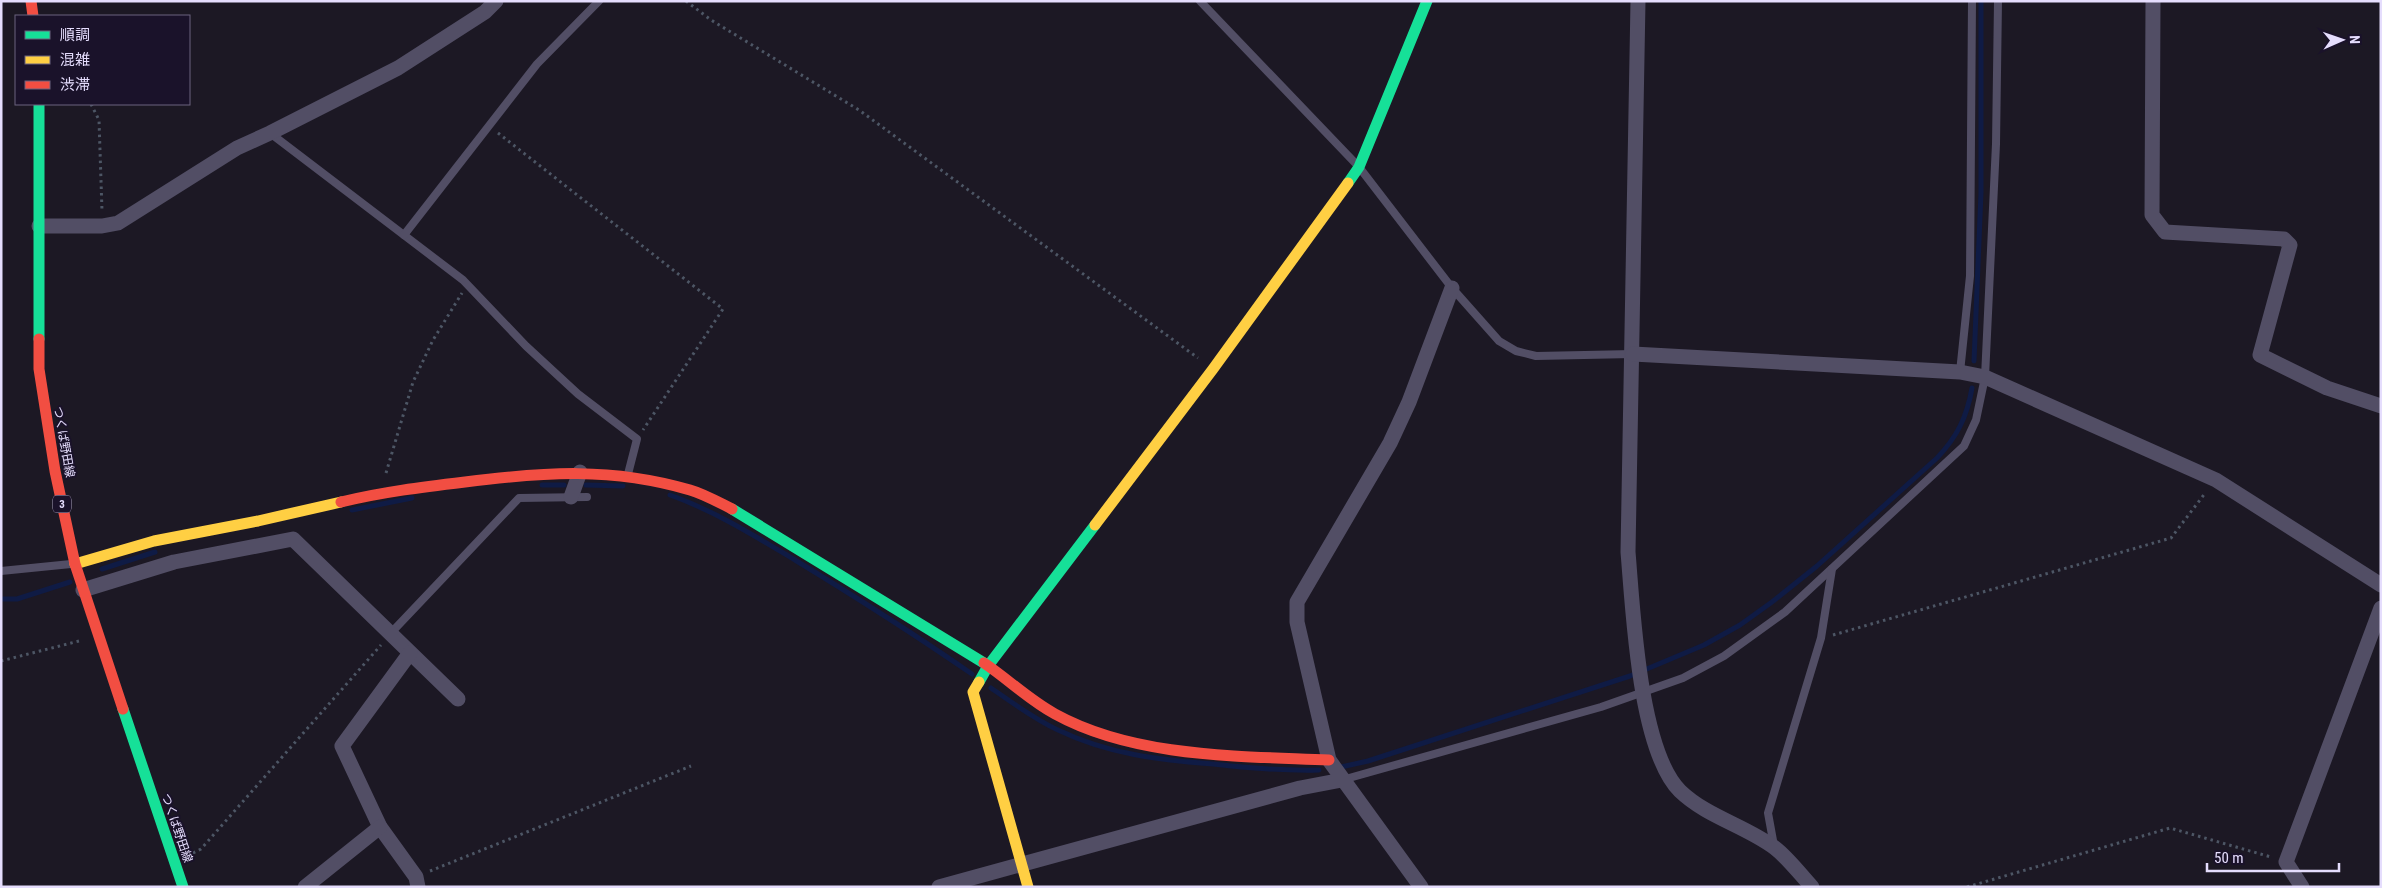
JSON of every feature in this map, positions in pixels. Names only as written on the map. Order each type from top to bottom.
[{"type":"street","points":[[31,1],[33,15]]},
{"type":"street","points":[[39,226],[102,226],[118,223],[237,148],[270,134],[398,68],[485,12],[496,1]]},
{"type":"street","points":[[1028,887],[974,692],[988,666],[1213,368],[1359,167],[1427,1]]},
{"type":"street","points":[[1638,1],[1628,552],[1635,638],[1643,692],[1659,759],[1680,790],[1708,811],[1775,848],[1812,887]]},
{"type":"street","points":[[2153,1],[2152,216],[2165,232],[2284,239],[2290,245],[2260,355],[2327,388],[2381,406]]},
{"type":"street","name":"つくば野田線","points":[[38,105],[39,369],[56,471],[82,590],[183,887]]},
{"type":"street","points":[[1421,887],[1329,760],[1297,622],[1297,602],[1390,443],[1452,288]]},
{"type":"street","points":[[1633,354],[1960,372],[1985,377],[2216,480],[2381,585]]},
{"type":"street","points":[[75,564],[154,541],[258,521],[380,493],[514,476],[580,472],[627,476],[692,490],[745,515],[988,666],[1054,714],[1093,731],[1145,746],[1239,756],[1329,760]]},
{"type":"street","points":[[571,497],[580,472]]},
{"type":"street","points":[[82,590],[174,562],[293,539],[458,699]]},
{"type":"street","points":[[2302,887],[2286,862],[2381,608]]},
{"type":"street","points":[[410,653],[342,746],[380,827],[417,882]]},
{"type":"street","points":[[939,887],[1300,788],[1342,780]]},
{"type":"street","points":[[305,887],[380,827]]},
{"type":"lane","points":[[404,235],[537,64],[598,1]]},
{"type":"lane","points":[[1200,1],[1359,167],[1452,288],[1499,341],[1516,351],[1536,356],[1633,354]]},
{"type":"lane","points":[[1960,372],[1970,276],[1972,1]]},
{"type":"lane","points":[[1342,780],[1601,708],[1683,678],[1724,656],[1785,612],[1964,446],[1976,420],[1985,377],[1996,144],[1998,1]]},
{"type":"lane","points":[[270,134],[467,284],[526,346],[578,394],[637,439],[627,476]]},
{"type":"lane","points":[[390,635],[520,498],[587,497]]},
{"type":"lane","points":[[1,571],[75,564]]},
{"type":"lane","points":[[1775,848],[1768,813],[1820,638],[1832,569]]},
{"type":"path","points":[[686,1],[711,20],[860,110],[1213,368]]},
{"type":"path","points":[[92,105],[99,120],[102,171],[102,226]]},
{"type":"path","points":[[488,126],[723,309],[637,439]]},
{"type":"path","points":[[380,493],[413,382],[433,340],[467,284]]},
{"type":"path","points":[[1820,638],[2171,538],[2216,480]]},
{"type":"path","points":[[174,860],[200,849],[390,635]]},
{"type":"path","points":[[1,661],[97,636]]},
{"type":"path","points":[[417,882],[692,766]]},
{"type":"path","points":[[1967,887],[2170,828],[2286,862]]},
{"type":"waterway","points":[[1974,361],[1981,193],[1981,1]]},
{"type":"waterway","points":[[1341,767],[1368,761],[1630,676],[1704,645],[1740,625],[1817,566],[1937,458],[1956,434],[1964,417],[1972,388]]},
{"type":"waterway","points":[[542,485],[564,485]]},
{"type":"waterway","points":[[586,485],[623,486]]},
{"type":"waterway","points":[[670,495],[719,516],[765,542],[885,616],[972,674]]},
{"type":"waterway","points":[[352,510],[412,498]]},
{"type":"waterway","points":[[102,569],[155,552]]},
{"type":"waterway","points":[[1,599],[17,599],[70,582]]},
{"type":"waterway","points":[[991,688],[1049,726],[1096,745],[1115,750],[1153,758],[1193,762],[1266,769],[1319,770]]},
{"type":"traffic: fast","points":[[1348,183],[1359,167],[1427,1]]},
{"type":"traffic: fast","points":[[39,105],[39,339]]},
{"type":"traffic: fast","points":[[732,509],[984,663]]},
{"type":"traffic: fast","points":[[979,682],[988,666],[1095,525]]},
{"type":"traffic: fast","points":[[123,709],[183,887]]},
{"type":"traffic: slow","points":[[1095,525],[1213,369],[1348,183]]},
{"type":"traffic: slow","points":[[75,564],[154,541],[258,521],[341,502]]},
{"type":"traffic: slow","points":[[979,682],[973,692],[1028,887]]},
{"type":"traffic: jam","points":[[31,1],[33,15]]},
{"type":"traffic: jam","points":[[39,339],[39,369],[55,471],[75,564],[123,709]]},
{"type":"traffic: jam","points":[[341,502],[356,498],[465,482],[551,474],[578,474],[633,478],[661,483],[695,492],[732,509]]},
{"type":"traffic: jam","points":[[984,663],[1055,714],[1086,728],[1119,739],[1153,747],[1189,752],[1329,760]]}]
